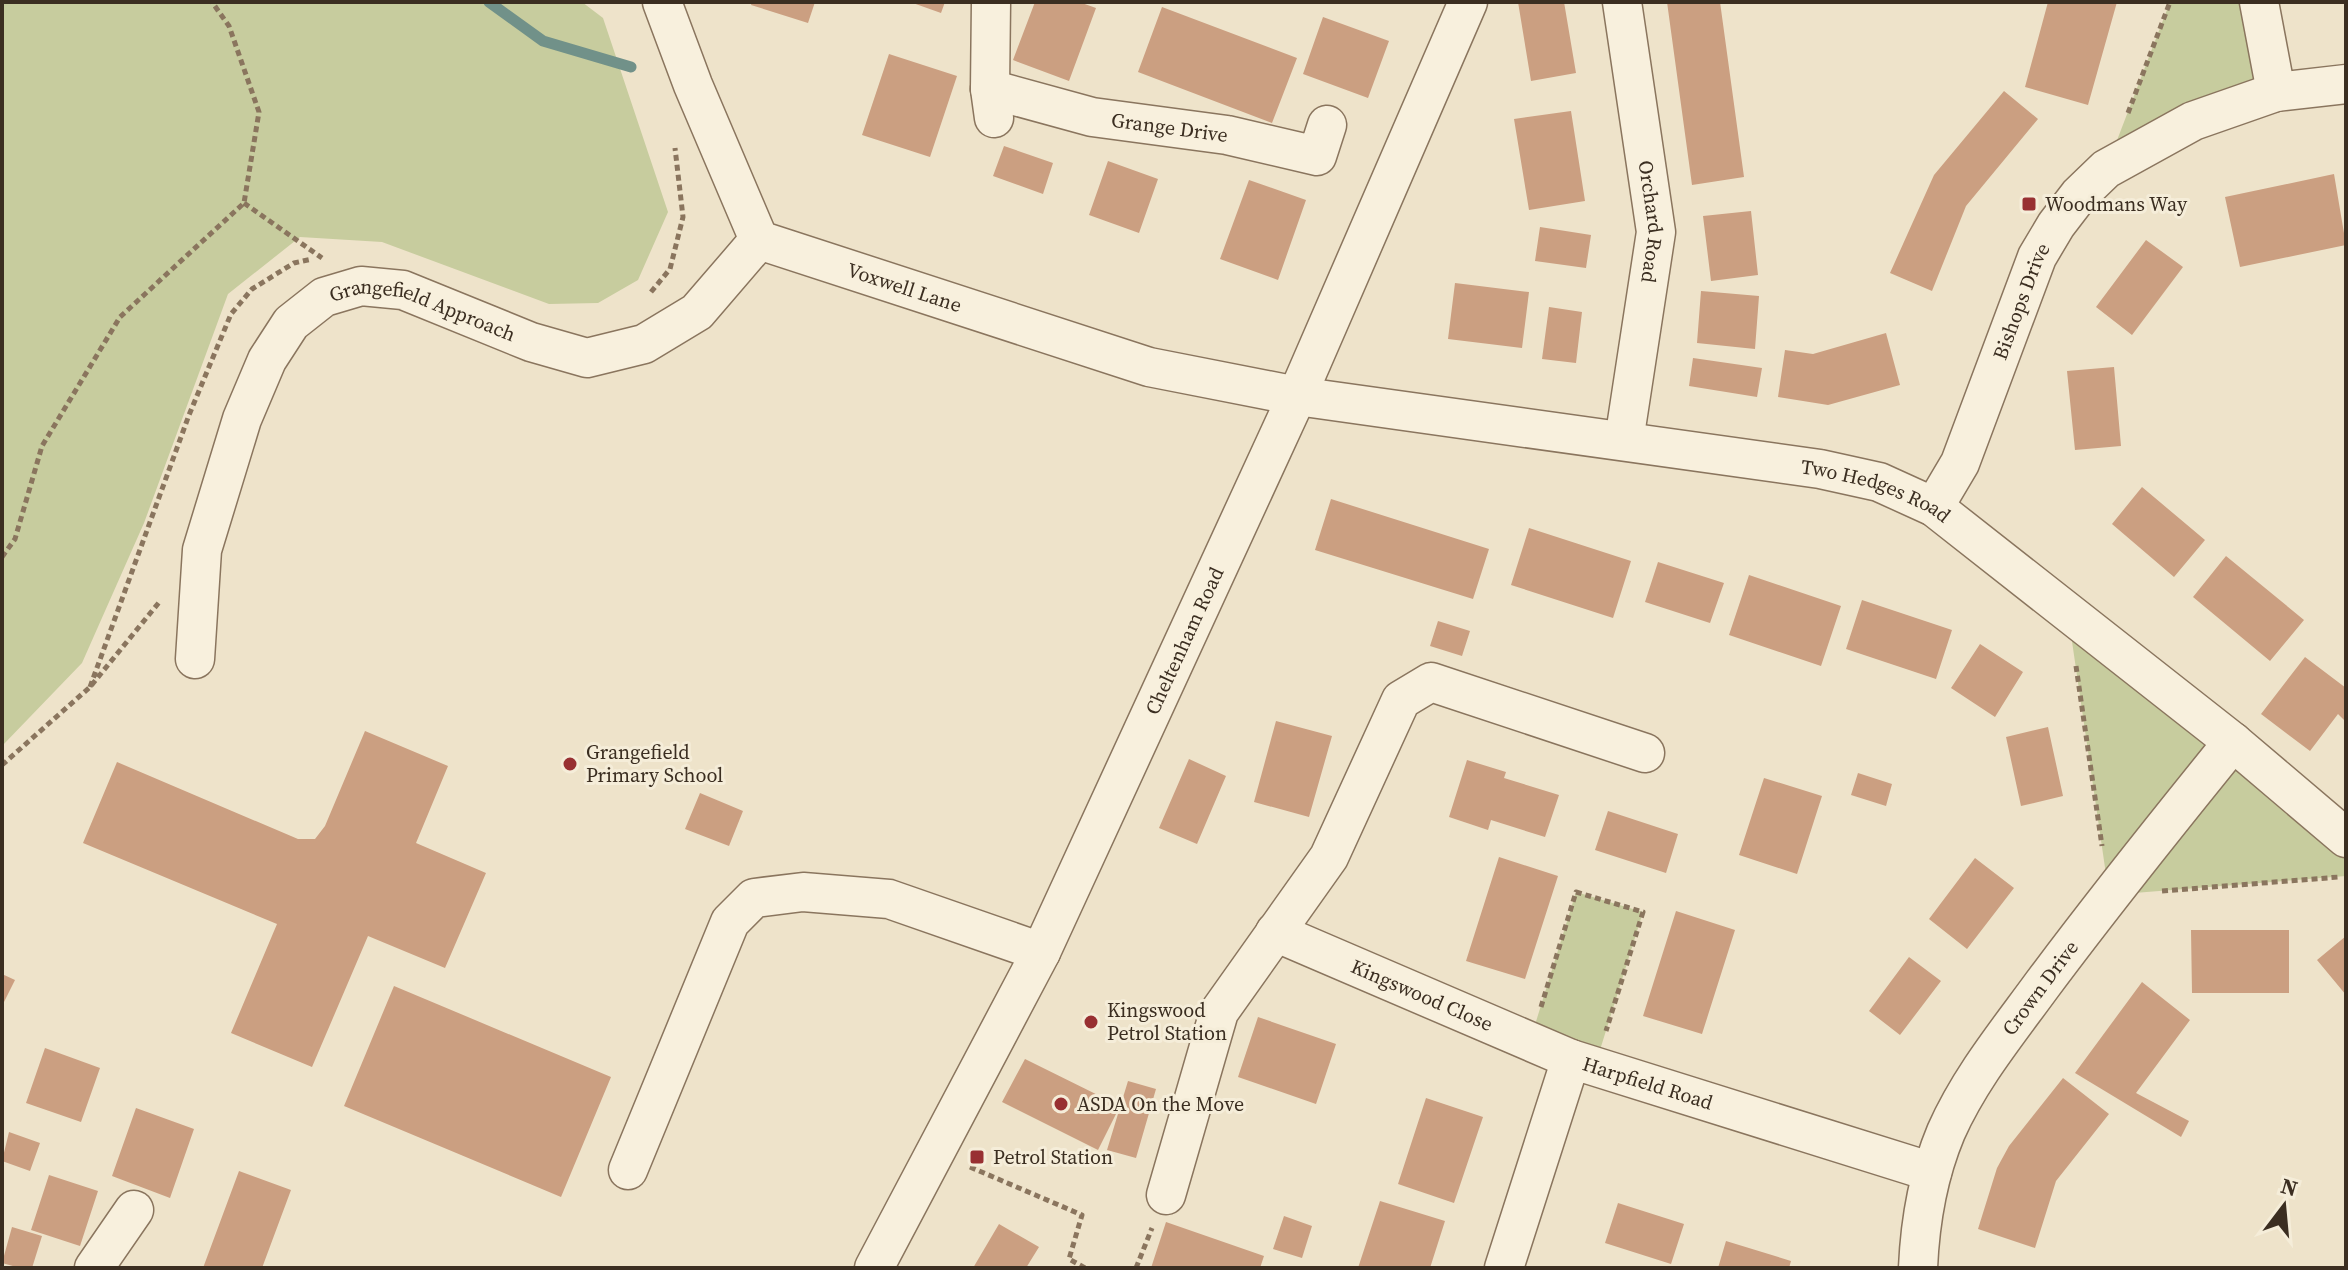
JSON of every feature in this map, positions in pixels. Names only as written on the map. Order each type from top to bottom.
[{"type":"street","points":[[662,2],[693,85],[759,240]]},
{"type":"street","name":"Grange Drive","points":[[991,2],[992,104],[1227,135],[1317,156],[1327,125]]},
{"type":"street","name":"Cheltenham Road","points":[[874,1268],[1041,952],[1297,396],[1468,2]]},
{"type":"street","name":"Orchard Road","points":[[1622,2],[1656,232],[1624,441]]},
{"type":"street","points":[[2259,2],[2276,92]]},
{"type":"street","name":"Bishops Drive","points":[[1934,507],[1960,463],[2037,257],[2071,205],[2106,169],[2193,121],[2276,92],[2346,84]]},
{"type":"street","name":"Grangefield Approach","points":[[195,659],[202,550],[242,419],[267,360],[291,323],[324,297],[361,286],[403,290],[531,342],[587,358],[644,344],[697,312],[759,240]]},
{"type":"street","name":"Voxwell Lane","points":[[759,240],[1149,367],[1297,396]]},
{"type":"street","name":"Two Hedges Road","points":[[1297,396],[1850,474],[1879,482],[1934,507],[2233,742],[2346,838]]},
{"type":"street","points":[[1166,1195],[1219,1012],[1329,857],[1401,700],[1431,682],[1645,753]]},
{"type":"street","name":"Crown Drive","points":[[1918,1268],[1924,1206],[1932,1172],[1946,1134],[1983,1064],[2109,895],[2233,742]]},
{"type":"street","points":[[628,1170],[730,922],[754,898],[803,892],[889,899],[1041,952]]},
{"type":"street","name":"Kingswood Close","points":[[1275,932],[1583,1063]]},
{"type":"street","name":"Harpfield Road","points":[[1504,1268],[1583,1063],[1932,1172]]},
{"type":"street","points":[[94,1268],[134,1210]]},
{"type":"path","points":[[2,557],[15,539],[42,446],[120,317],[244,203],[259,112],[229,26],[212,2]]},
{"type":"path","points":[[2106,169],[2170,2]]},
{"type":"path","points":[[650,293],[670,269],[683,217],[673,136]]},
{"type":"path","points":[[244,203],[361,286]]},
{"type":"path","points":[[90,687],[189,415],[231,314],[252,289],[294,263],[332,254]]},
{"type":"path","points":[[2,765],[90,687],[164,595]]},
{"type":"path","points":[[1530,1041],[1576,892],[1643,912],[1583,1063]]},
{"type":"path","points":[[936,1152],[1082,1215],[1069,1259],[1085,1268]]},
{"type":"green space","points":[[2,2],[582,2],[603,18],[668,212],[638,280],[598,303],[549,304],[382,242],[300,237],[228,294],[144,523],[82,663],[2,746]]},
{"type":"green space","points":[[2170,2],[2259,2],[2276,92],[2106,169]]},
{"type":"green space","points":[[2068,614],[2346,839],[2346,876],[2109,895]]},
{"type":"green space","points":[[1576,892],[1643,912],[1595,1066],[1530,1041]]},
{"type":"building","points":[[752,2],[815,2],[808,23],[751,5]]},
{"type":"building","points":[[910,2],[945,2],[941,13]]},
{"type":"building","points":[[1035,2],[1079,2],[1096,8],[1069,81],[1013,60]]},
{"type":"building","points":[[1518,2],[1564,2],[1576,73],[1531,81]]},
{"type":"building","points":[[1667,2],[1720,2],[1744,177],[1692,185]]},
{"type":"building","points":[[2048,2],[2117,2],[2088,105],[2025,87]]},
{"type":"building","points":[[1162,7],[1297,58],[1272,123],[1138,72]]},
{"type":"building","points":[[1323,17],[1389,41],[1368,98],[1303,74]]},
{"type":"building","points":[[889,54],[957,76],[930,157],[862,135]]},
{"type":"building","points":[[2004,91],[2038,119],[1966,206],[1932,291],[1890,273],[1934,175]]},
{"type":"building","points":[[1571,111],[1585,201],[1529,210],[1514,119]]},
{"type":"building","points":[[1004,146],[1053,163],[1043,194],[993,176]]},
{"type":"building","points":[[1108,161],[1158,179],[1139,233],[1089,215]]},
{"type":"building","points":[[2334,174],[2346,245],[2240,267],[2225,197]]},
{"type":"building","points":[[1249,180],[1306,200],[1278,280],[1220,259]]},
{"type":"building","points":[[1751,211],[1758,275],[1711,281],[1703,216]]},
{"type":"building","points":[[1540,227],[1591,235],[1586,268],[1535,261]]},
{"type":"building","points":[[2146,240],[2183,267],[2132,335],[2096,307]]},
{"type":"building","points":[[1455,283],[1529,292],[1522,348],[1448,339]]},
{"type":"building","points":[[1701,291],[1759,296],[1755,349],[1697,343]]},
{"type":"building","points":[[1549,307],[1582,312],[1576,363],[1542,359]]},
{"type":"building","points":[[1886,333],[1900,385],[1828,405],[1778,397],[1785,350],[1813,354]]},
{"type":"building","points":[[1693,358],[1762,368],[1757,397],[1689,386]]},
{"type":"building","points":[[2114,367],[2121,446],[2075,450],[2067,371]]},
{"type":"building","points":[[2142,487],[2205,540],[2174,577],[2112,524]]},
{"type":"building","points":[[1331,499],[1489,549],[1473,599],[1315,550]]},
{"type":"building","points":[[1529,528],[1631,561],[1613,618],[1511,585]]},
{"type":"building","points":[[2226,556],[2304,620],[2270,661],[2193,597]]},
{"type":"building","points":[[1658,562],[1724,583],[1710,623],[1645,602]]},
{"type":"building","points":[[1749,575],[1841,606],[1821,666],[1729,635]]},
{"type":"building","points":[[1862,600],[1952,630],[1936,679],[1846,649]]},
{"type":"building","points":[[1438,621],[1470,631],[1462,656],[1430,646]]},
{"type":"building","points":[[1980,644],[2023,672],[1995,717],[1951,688]]},
{"type":"building","points":[[2305,657],[2346,688],[2346,722],[2338,714],[2310,751],[2261,714]]},
{"type":"building","points":[[1276,721],[1332,736],[1309,817],[1254,802]]},
{"type":"building","points":[[2048,727],[2063,796],[2021,806],[2006,737]]},
{"type":"building","points":[[365,731],[448,766],[416,843],[486,873],[445,968],[368,936],[312,1067],[231,1033],[277,924],[83,843],[117,762],[298,839],[315,839],[325,826]]},
{"type":"building","points":[[1189,759],[1226,776],[1197,844],[1159,828]]},
{"type":"building","points":[[1467,760],[1506,772],[1504,778],[1559,795],[1545,837],[1491,820],[1488,830],[1449,817]]},
{"type":"building","points":[[1858,773],[1892,784],[1886,806],[1851,795]]},
{"type":"building","points":[[1764,778],[1822,796],[1797,874],[1739,855]]},
{"type":"building","points":[[700,793],[743,811],[729,846],[685,829]]},
{"type":"building","points":[[1608,811],[1678,834],[1666,873],[1595,850]]},
{"type":"building","points":[[1499,857],[1558,876],[1525,979],[1466,961]]},
{"type":"building","points":[[1975,858],[2014,888],[1967,949],[1929,919]]},
{"type":"building","points":[[1676,911],[1735,930],[1702,1034],[1643,1016]]},
{"type":"building","points":[[2191,930],[2289,930],[2289,993],[2192,993]]},
{"type":"building","points":[[2346,936],[2346,995],[2317,960]]},
{"type":"building","points":[[1909,957],[1941,981],[1900,1035],[1869,1011]]},
{"type":"building","points":[[2,974],[15,980],[2,1006]]},
{"type":"building","points":[[2142,982],[2190,1020],[2136,1093],[2189,1121],[2181,1137],[2075,1073]]},
{"type":"building","points":[[394,986],[611,1077],[561,1197],[344,1106]]},
{"type":"building","points":[[1258,1017],[1336,1044],[1316,1104],[1238,1077]]},
{"type":"building","points":[[45,1048],[100,1068],[81,1122],[26,1103]]},
{"type":"building","name":"ASDA On the Move","points":[[1025,1059],[1120,1106],[1098,1150],[1002,1102]]},
{"type":"building","points":[[2063,1078],[2109,1114],[2056,1181],[2035,1248],[1978,1229],[1997,1168],[2009,1146]]},
{"type":"building","points":[[1128,1081],[1156,1089],[1136,1158],[1107,1150]]},
{"type":"building","points":[[1426,1098],[1483,1117],[1454,1203],[1398,1184]]},
{"type":"building","points":[[136,1108],[194,1129],[170,1198],[112,1176]]},
{"type":"building","points":[[9,1132],[40,1143],[30,1171],[2,1161]]},
{"type":"building","points":[[239,1171],[291,1190],[262,1268],[203,1268]]},
{"type":"building","points":[[49,1175],[98,1191],[80,1246],[31,1230]]},
{"type":"building","points":[[1380,1201],[1445,1221],[1430,1268],[1358,1268]]},
{"type":"building","points":[[1618,1203],[1684,1224],[1671,1264],[1605,1243]]},
{"type":"building","points":[[1284,1216],[1312,1226],[1302,1258],[1273,1249]]},
{"type":"building","points":[[1166,1222],[1264,1256],[1260,1268],[1151,1268]]},
{"type":"building","points":[[999,1224],[1039,1247],[1026,1268],[973,1268]]},
{"type":"building","points":[[12,1227],[42,1236],[32,1268],[2,1263]]},
{"type":"building","points":[[1726,1241],[1791,1261],[1789,1268],[1718,1268]]},
{"type":"waterway","points":[[489,2],[543,41],[631,67]]},
{"type":"place","name":"Woodmans Way","points":[[2029,204]]},
{"type":"place","name":"Grangefield Primary School","points":[[570,764]]},
{"type":"place","name":"Kingswood Petrol Station","points":[[1091,1022]]},
{"type":"place","name":"ASDA On the Move","points":[[1061,1104]]},
{"type":"place","name":"Petrol Station","points":[[977,1157]]}]
